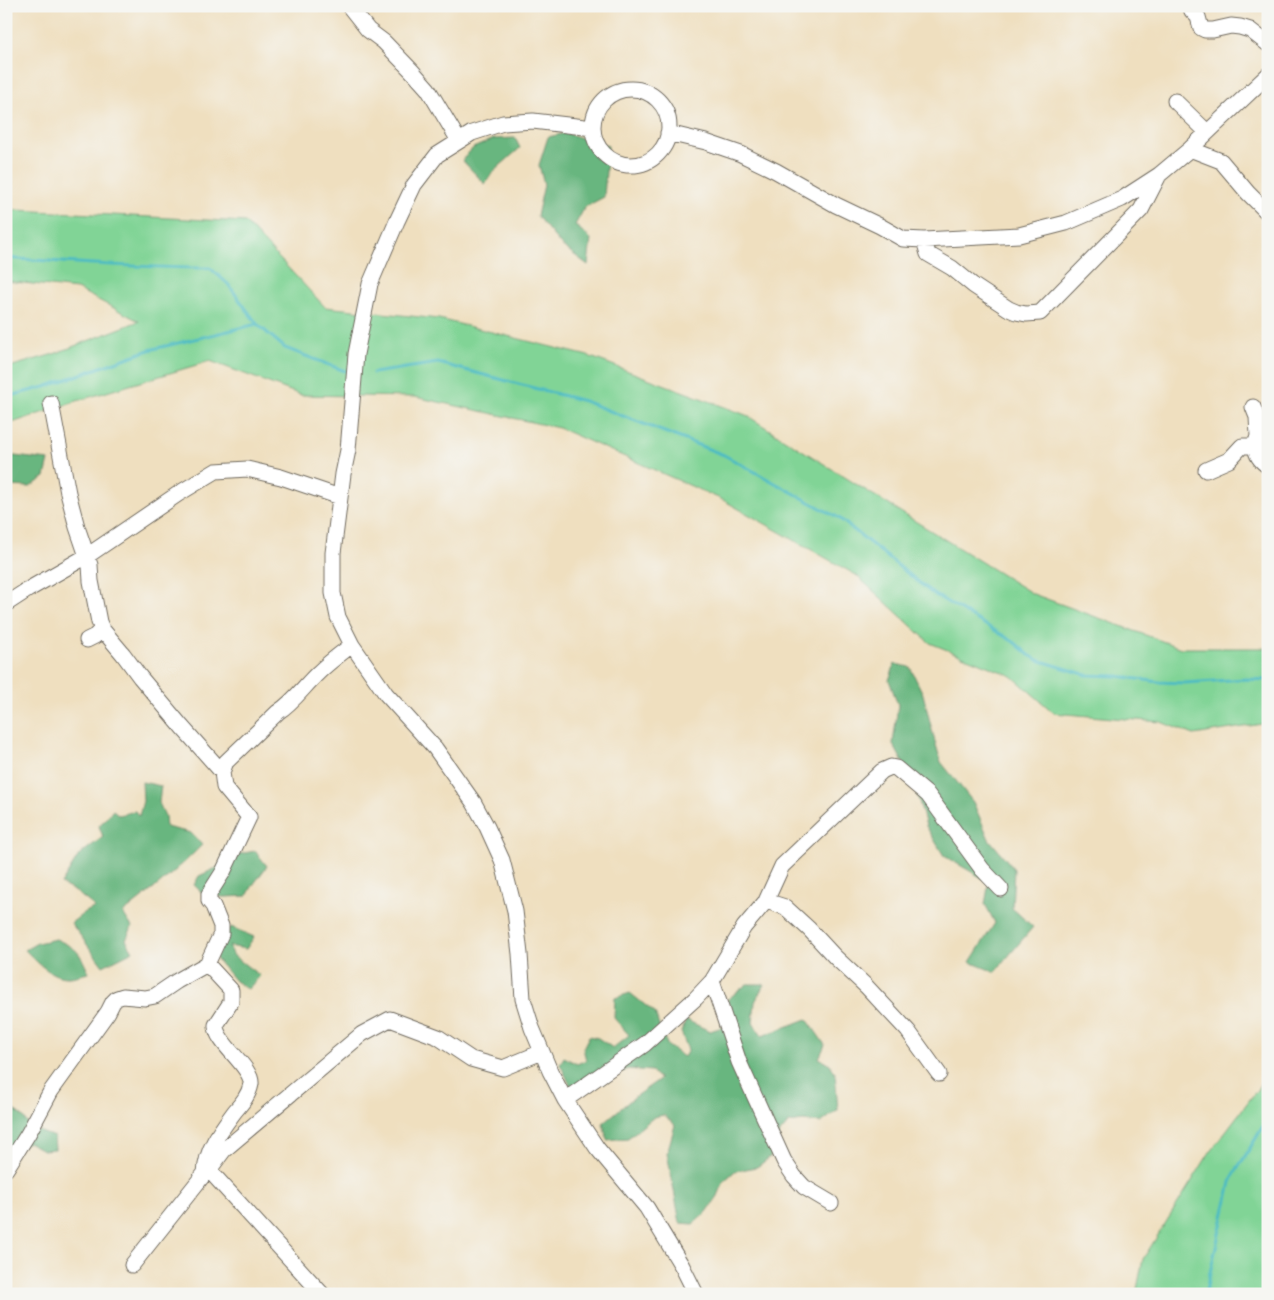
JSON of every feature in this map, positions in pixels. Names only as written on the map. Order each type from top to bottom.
[{"type":"street","points":[[348,6],[368,30],[384,42],[422,83],[459,141]]},
{"type":"street","points":[[1190,6],[1198,17],[1201,28],[1205,30],[1231,26],[1240,27],[1250,30],[1268,44]]},
{"type":"street","points":[[668,133],[706,142],[741,154],[903,239],[924,240],[1019,235],[1066,223],[1122,199],[1159,175],[1190,149],[1268,75]]},
{"type":"street","points":[[622,90],[642,90],[659,101],[668,118],[668,138],[657,156],[640,165],[619,165],[602,154],[593,137],[593,128],[593,116],[604,99],[622,90]]},
{"type":"street","points":[[1175,101],[1207,132]]},
{"type":"street","points":[[593,128],[533,121],[503,123],[472,133],[438,155],[414,185],[370,284],[356,354],[348,450],[342,474],[333,553],[333,593],[338,617],[352,646],[386,694],[436,748],[474,803],[487,827],[502,860],[515,911],[523,999],[532,1028],[550,1071],[565,1100],[597,1148],[647,1208],[682,1266],[696,1294]]},
{"type":"street","points":[[1190,149],[1221,161],[1268,213]]},
{"type":"street","points":[[924,240],[928,254],[952,268],[974,286],[1009,309],[1026,314],[1040,313],[1141,210],[1159,175]]},
{"type":"street","points":[[51,403],[68,493],[90,565],[91,581],[102,629],[124,654],[140,677],[222,772]]},
{"type":"street","points":[[1253,407],[1257,417],[1260,438],[1256,454],[1268,466]]},
{"type":"street","points":[[1206,470],[1229,460],[1242,446],[1260,438]]},
{"type":"street","points":[[6,604],[87,556],[178,494],[216,471],[246,470],[281,477],[340,497]]},
{"type":"street","points":[[87,640],[95,636],[102,629]]},
{"type":"street","points":[[6,1169],[28,1134],[51,1091],[108,1012],[113,1002],[123,996],[145,998],[155,996],[177,980],[207,964],[221,934],[221,926],[209,901],[209,894],[223,872],[249,818],[224,787],[222,772],[226,762],[278,712],[287,706],[330,662],[352,646]]},
{"type":"street","points":[[565,1100],[645,1044],[696,998],[712,981],[744,927],[766,901],[782,866],[882,770],[891,767],[896,768],[928,795],[982,869],[1001,889]]},
{"type":"street","points":[[766,901],[785,907],[809,929],[866,986],[908,1032],[939,1074]]},
{"type":"street","points":[[132,1265],[205,1173],[206,1160],[212,1146],[250,1089],[251,1080],[244,1067],[215,1030],[231,1002],[231,990],[207,964]]},
{"type":"street","points":[[712,981],[739,1062],[784,1161],[804,1187],[831,1203]]},
{"type":"street","points":[[322,1294],[209,1170],[224,1150],[362,1034],[390,1019],[438,1037],[471,1059],[503,1068],[542,1052]]},
{"type":"green space","points":[[566,133],[608,146],[604,197],[585,207],[575,225],[591,239],[588,265],[561,245],[537,216],[544,185],[539,165],[548,137]]},
{"type":"green space","points":[[515,138],[520,148],[493,172],[485,184],[462,160],[473,148],[494,139]]},
{"type":"green space","points":[[6,208],[245,222],[325,307],[439,319],[588,356],[746,415],[1033,594],[1181,648],[1268,648],[1268,723],[1194,735],[1161,722],[1054,713],[1012,676],[930,643],[856,575],[723,500],[559,428],[415,397],[301,395],[210,361],[80,400],[6,425],[6,368],[54,354],[139,321],[77,289],[6,281]]},
{"type":"green space","points":[[6,455],[49,460],[45,477],[30,487],[6,486]]},
{"type":"green space","points":[[895,664],[910,667],[923,694],[941,762],[973,802],[989,839],[1014,869],[1012,908],[1033,927],[995,972],[970,962],[995,923],[985,904],[989,882],[944,856],[926,826],[914,783],[893,744],[898,705],[889,680]]},
{"type":"green space","points":[[142,782],[161,786],[159,803],[165,816],[166,827],[191,833],[202,845],[174,872],[123,913],[132,927],[126,940],[133,951],[103,966],[71,923],[95,907],[76,892],[61,884],[79,855],[103,837],[99,826],[113,810],[119,815],[135,811],[139,816],[143,801]]},
{"type":"green space","points":[[255,851],[267,866],[247,896],[205,896],[194,885],[199,876],[223,865],[239,854]]},
{"type":"green space","points":[[231,927],[254,937],[246,949],[229,946],[234,956],[260,976],[248,989],[235,981],[209,950]]},
{"type":"green space","points":[[56,939],[77,951],[89,973],[71,977],[56,975],[25,950],[37,943]]},
{"type":"green space","points":[[747,984],[764,984],[755,1002],[753,1023],[762,1036],[807,1019],[825,1045],[819,1058],[830,1064],[835,1073],[838,1110],[821,1123],[803,1121],[789,1123],[779,1134],[773,1155],[757,1167],[735,1171],[724,1181],[718,1196],[707,1212],[693,1224],[680,1223],[667,1153],[675,1125],[664,1115],[654,1117],[628,1138],[607,1140],[603,1123],[660,1079],[651,1071],[628,1069],[595,1085],[571,1087],[560,1064],[564,1057],[577,1064],[586,1060],[583,1048],[589,1036],[598,1038],[613,1048],[629,1035],[614,1018],[615,998],[630,993],[655,1013],[668,1046],[684,1057],[688,1050],[681,1032],[686,1020],[710,1031],[735,1023],[728,999]]},
{"type":"green space","points":[[1268,1070],[1268,1294],[1136,1294],[1143,1259],[1210,1152],[1257,1090]]},
{"type":"green space","points":[[6,1103],[23,1117],[31,1128],[54,1137],[55,1149],[43,1150],[28,1142],[6,1158]]},
{"type":"waterway","points":[[6,258],[134,266],[210,268],[228,284],[257,324],[285,348],[345,371]]},
{"type":"waterway","points":[[6,397],[45,387],[149,350],[257,324]]},
{"type":"waterway","points":[[373,373],[438,363],[584,401],[724,455],[839,518],[932,593],[1014,642],[1038,660],[1087,675],[1117,676],[1159,682],[1268,680]]},
{"type":"waterway","points":[[1205,1294],[1232,1178],[1268,1118]]}]
